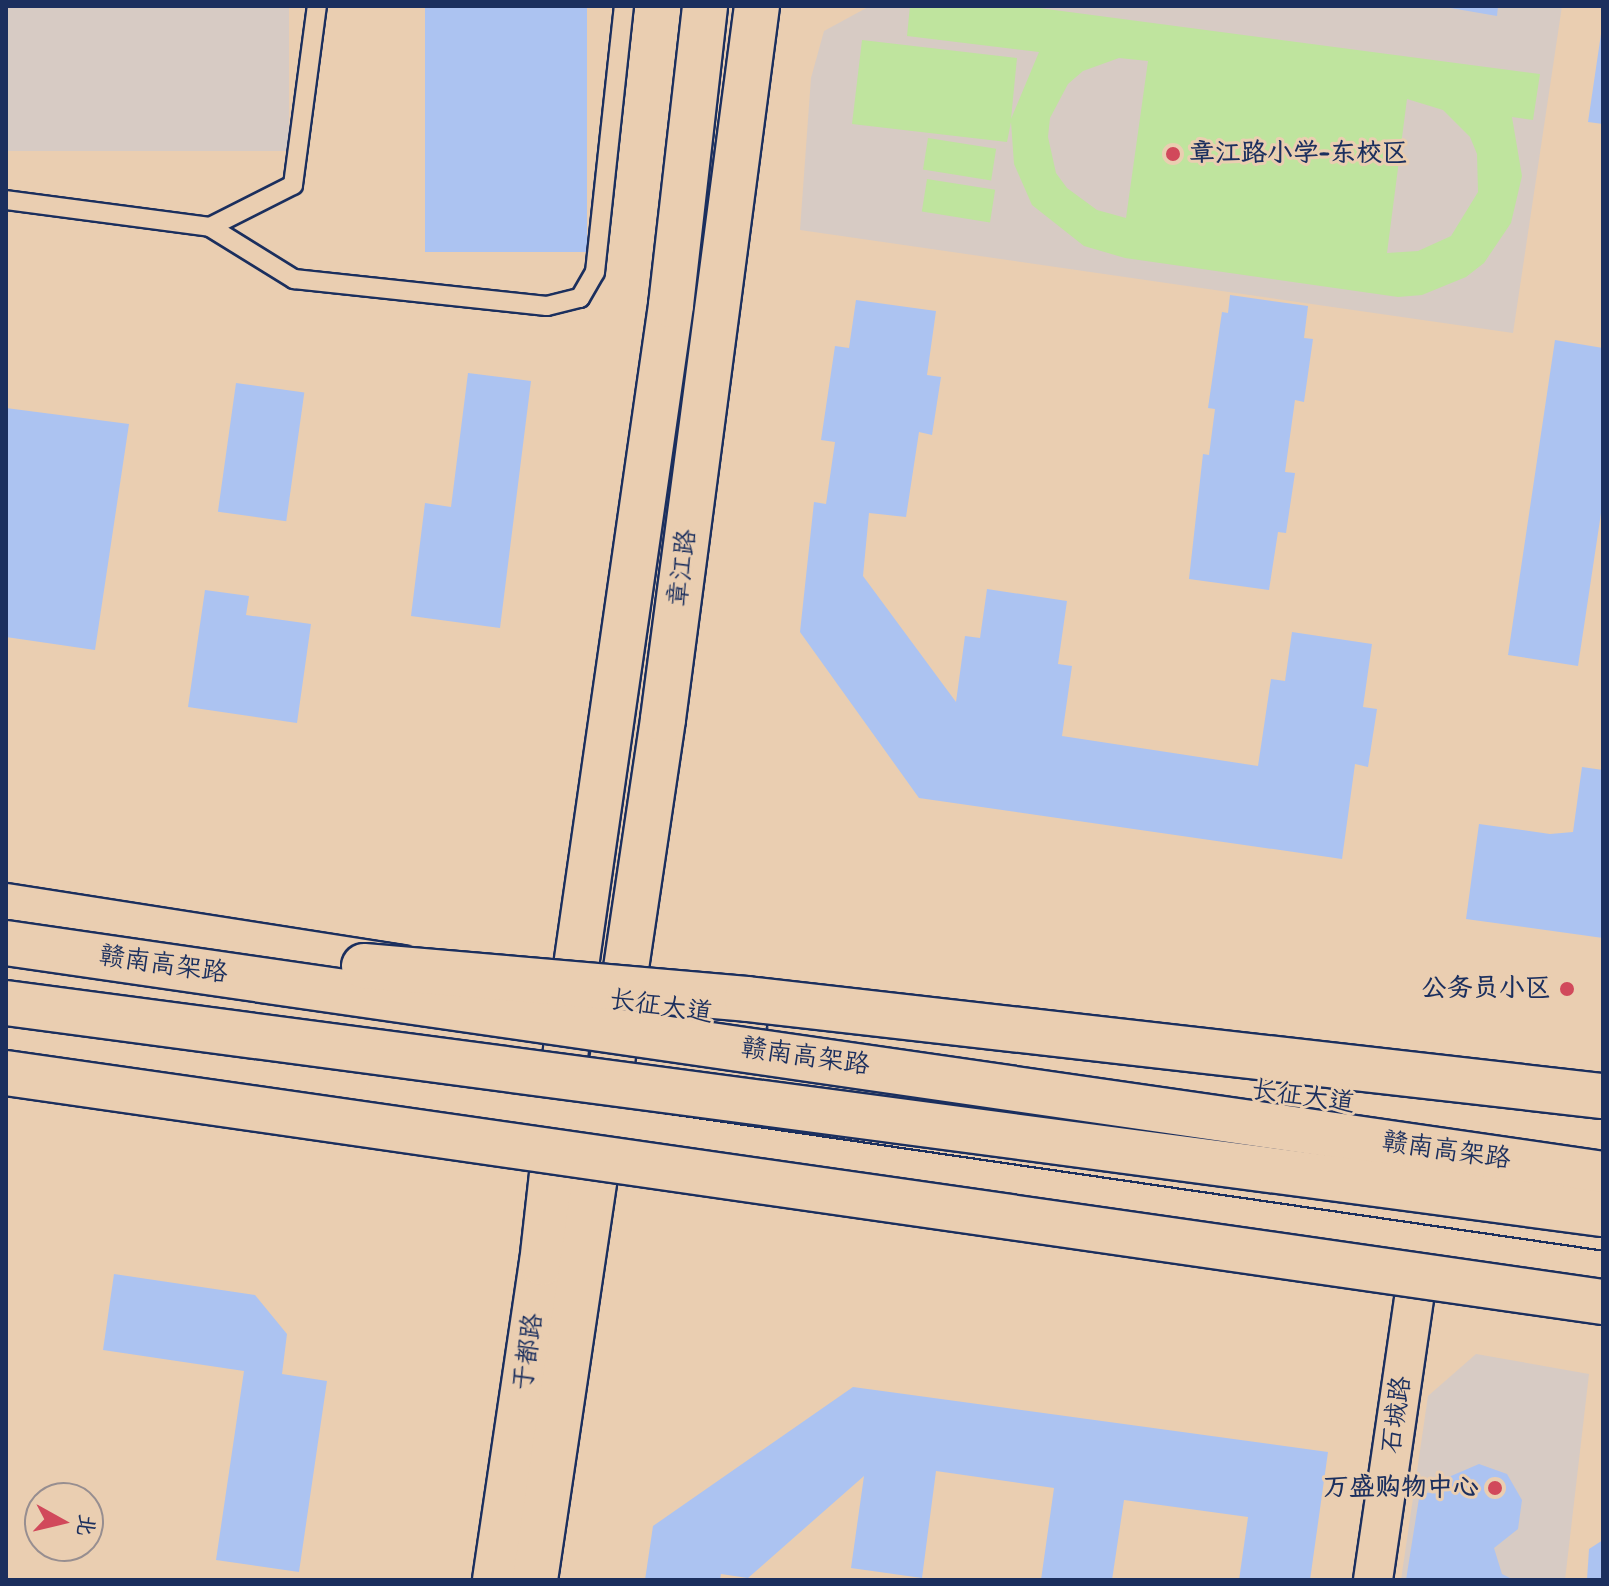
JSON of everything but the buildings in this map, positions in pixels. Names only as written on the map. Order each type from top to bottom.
[{"type":"main road","name":"章江路","points":[[556,1122],[671,305],[705,6]]},
{"type":"main road","name":"章江路","points":[[601,1129],[665,703],[757,6]]},
{"type":"main road","name":"长征大道","points":[[6,906],[619,1001],[1603,1140]]},
{"type":"main road","points":[[6,935],[747,999],[1603,1096]]},
{"type":"main road","name":"赣南高架路","points":[[6,943],[1603,1174]]},
{"type":"main road","name":"赣南高架路","points":[[6,1003],[1603,1214]]},
{"type":"main road","points":[[6,1049],[556,1122],[1421,1251],[1603,1274]]},
{"type":"main road","points":[[6,1073],[1603,1302]]},
{"type":"main road","name":"于都路","points":[[495,1580],[542,1263],[556,1122]]},
{"type":"main road","name":"于都路","points":[[535,1580],[601,1129]]},
{"type":"street","name":"石城路","points":[[1373,1580],[1421,1251]]},
{"type":"lane","points":[[210,227],[293,185],[317,6]]},
{"type":"lane","points":[[6,200],[210,227],[294,279],[547,306],[580,298],[595,272],[624,6]]},
{"type":"shaded area","points":[[6,6],[289,6],[289,151],[6,151]]},
{"type":"shaded area","name":"章江路小学-东校区","points":[[870,6],[1562,6],[1513,333],[800,230],[811,78],[824,31]]},
{"type":"shaded area","name":"万盛购物中心","points":[[1476,1354],[1589,1374],[1565,1580],[1401,1580],[1428,1396]]},
{"type":"green space","points":[[910,6],[1024,6],[1540,74],[1533,120],[1512,117],[1522,176],[1511,223],[1484,263],[1466,277],[1422,295],[1398,297],[1125,258],[1084,246],[1032,205],[1014,164],[1011,122],[1007,142],[852,124],[862,40],[1017,58],[1011,119],[1039,52],[907,36]],"holes":[[[1119,58],[1148,61],[1126,218],[1097,210],[1067,188],[1056,173],[1048,137],[1050,118],[1068,84],[1083,71]],[[1407,99],[1443,110],[1470,137],[1477,154],[1478,192],[1451,236],[1418,251],[1387,253]]]},
{"type":"green space","points":[[928,138],[996,149],[991,180],[923,170]]},
{"type":"green space","points":[[927,179],[995,190],[990,222],[922,212]]},
{"type":"place","name":"章江路小学-东校区","points":[[1173,154]]},
{"type":"place","name":"公务员小区","points":[[1567,989]]},
{"type":"place","name":"万盛购物中心","points":[[1495,1488]]}]
